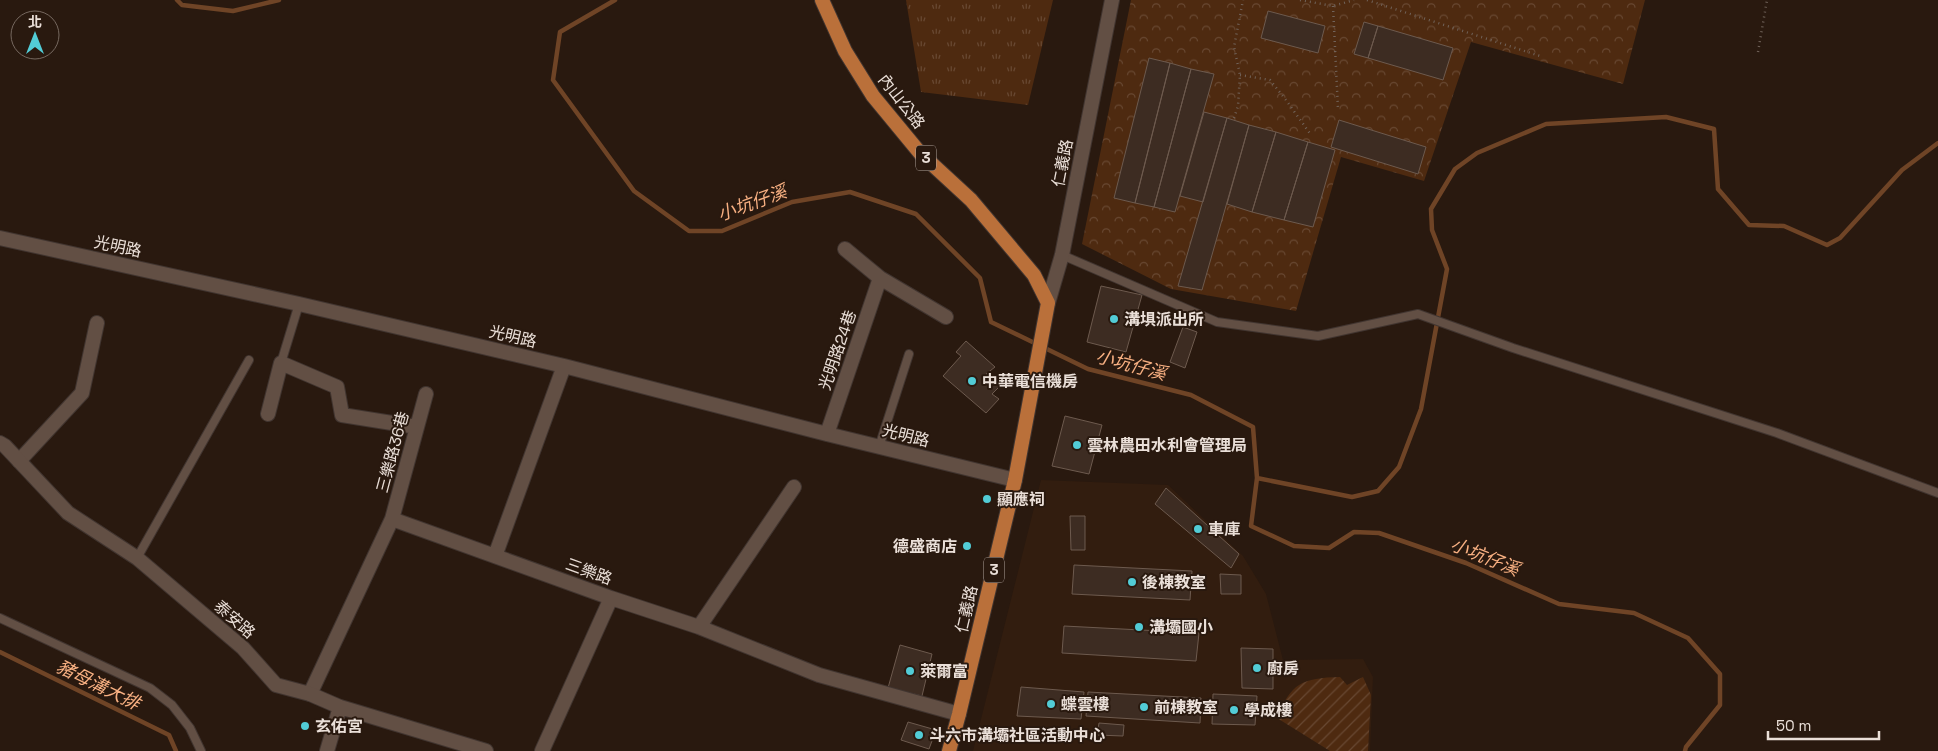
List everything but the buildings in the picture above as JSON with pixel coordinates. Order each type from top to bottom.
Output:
[{"type":"main road","name":"內山公路","points":[[822,0],[845,51],[873,96],[920,153],[971,200],[1034,275],[1048,303]]},
{"type":"main road","name":"仁義路","points":[[949,751],[960,714],[1015,480],[1048,303]]},
{"type":"street","name":"仁義路","points":[[1048,303],[1062,255],[1112,0]]},
{"type":"street","name":"光明路","points":[[0,238],[299,304],[564,366],[1015,480]]},
{"type":"street","points":[[845,249],[880,278],[946,317]]},
{"type":"street","name":"光明路24巷","points":[[827,434],[880,278]]},
{"type":"street","points":[[19,461],[82,394],[97,323]]},
{"type":"street","points":[[268,414],[281,363],[337,386],[342,415],[417,427]]},
{"type":"street","points":[[495,556],[564,366]]},
{"type":"street","name":"三樂路36巷","points":[[392,519],[426,394]]},
{"type":"street","name":"泰安路","points":[[0,443],[5,446],[68,514],[137,558],[243,648],[276,685],[310,694],[340,707],[486,751]]},
{"type":"street","points":[[699,627],[794,486]]},
{"type":"street","points":[[310,694],[392,519]]},
{"type":"street","name":"三樂路","points":[[392,519],[611,598],[699,627],[819,674],[960,714]]},
{"type":"street","points":[[542,751],[611,598]]},
{"type":"street","points":[[327,751],[340,707]]},
{"type":"lane","points":[[1062,255],[1217,322],[1318,336],[1418,314],[1513,348],[1778,433],[1938,493]]},
{"type":"lane","points":[[281,363],[299,304]]},
{"type":"lane","points":[[878,446],[908,354]]},
{"type":"lane","points":[[137,558],[249,360]]},
{"type":"lane","points":[[0,618],[150,688],[172,705],[190,728],[201,751]]},
{"type":"path","points":[[1234,118],[1238,106],[1240,75],[1234,47],[1243,0]]},
{"type":"path","points":[[1300,0],[1333,6],[1354,0]]},
{"type":"path","points":[[1367,0],[1540,56]]},
{"type":"path","points":[[1758,52],[1767,0]]},
{"type":"path","points":[[1333,6],[1338,109]]},
{"type":"path","points":[[1240,75],[1270,80],[1311,135]]},
{"type":"shaded area","name":"溝壩國小","points":[[1041,480],[1168,485],[1243,556],[1266,594],[1283,660],[1363,659],[1373,677],[1370,751],[973,751]]},
{"type":"green space","points":[[906,0],[1053,0],[1028,105],[921,92]]},
{"type":"green space","points":[[1131,0],[1645,0],[1623,84],[1471,42],[1424,181],[1341,157],[1296,311],[1171,289],[1082,244]]},
{"type":"green space","points":[[1340,677],[1347,685],[1363,677],[1371,695],[1368,751],[1330,751],[1277,718],[1287,697],[1300,685],[1316,679]]},
{"type":"waterway","name":"小坑仔溪","points":[[177,0],[182,5],[233,11],[279,0]]},
{"type":"waterway","name":"小坑仔溪","points":[[615,0],[560,32],[553,80],[634,191],[689,231],[722,231],[792,202],[850,192],[916,214],[980,278],[991,322],[1088,369],[1191,395],[1253,427],[1257,478],[1251,526],[1294,546],[1329,548],[1354,532],[1379,533],[1466,563],[1559,604],[1634,613],[1688,638],[1720,674],[1720,705],[1686,747],[1685,751]]},
{"type":"waterway","points":[[1257,478],[1352,497],[1378,491],[1399,467],[1421,409],[1447,269],[1432,230],[1431,209],[1455,169],[1477,153],[1546,124],[1666,117],[1714,129],[1718,189],[1749,225],[1784,226],[1827,245],[1840,238],[1902,170],[1938,143]]},
{"type":"waterway","name":"豬母溝大排","points":[[0,652],[169,735],[176,751]]},
{"type":"place","name":"溝埧派出所","points":[[1114,319]]},
{"type":"place","name":"中華電信機房","points":[[972,381]]},
{"type":"place","name":"雲林農田水利會管理局","points":[[1077,445]]},
{"type":"place","name":"顯應祠","points":[[987,499]]},
{"type":"place","name":"車庫","points":[[1198,529]]},
{"type":"place","name":"德盛商店","points":[[967,546]]},
{"type":"place","name":"後棟教室","points":[[1132,582]]},
{"type":"place","name":"溝壩國小","points":[[1139,627]]},
{"type":"place","name":"廚房","points":[[1257,668]]},
{"type":"place","name":"萊爾富","points":[[910,671]]},
{"type":"place","name":"蝶雲樓","points":[[1051,704]]},
{"type":"place","name":"前棟教室","points":[[1144,707]]},
{"type":"place","name":"學成樓","points":[[1234,710]]},
{"type":"place","name":"玄佑宮","points":[[305,726]]},
{"type":"place","name":"斗六市溝壩社區活動中心","points":[[919,735]]}]
